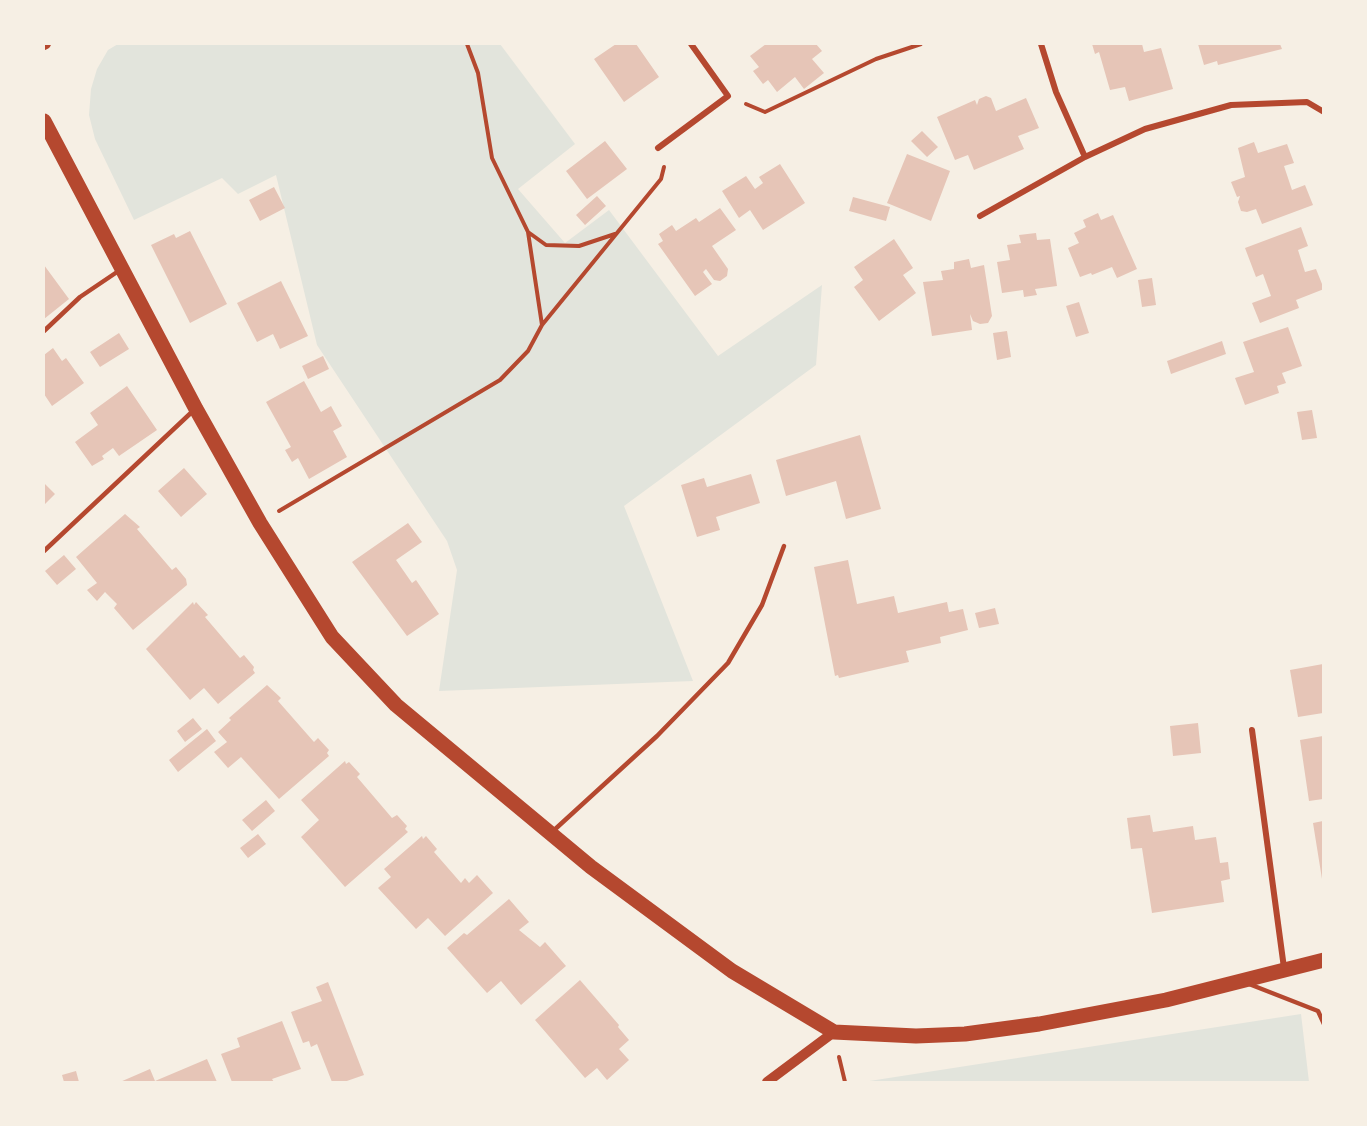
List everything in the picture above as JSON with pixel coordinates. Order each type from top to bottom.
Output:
[{"type":"main road","points":[[44,121],[196,409],[261,523],[332,637],[396,705],[591,867],[732,971],[834,1032],[916,1036],[965,1034],[1039,1024],[1166,1000],[1323,960]]},
{"type":"street","points":[[658,147],[728,96],[691,44]]},
{"type":"street","points":[[1041,44],[1056,92],[1085,157]]},
{"type":"street","points":[[980,216],[1085,157],[1145,129],[1231,105],[1307,102],[1323,112]]},
{"type":"street","points":[[1252,730],[1284,969]]},
{"type":"street","points":[[767,1083],[834,1032]]},
{"type":"lane","points":[[44,331],[80,297],[122,269]]},
{"type":"lane","points":[[44,552],[196,409]]},
{"type":"lane","points":[[550,833],[657,736],[728,663],[762,605],[784,546]]},
{"type":"lane","points":[[1241,980],[1321,1011],[1323,1024]]},
{"type":"path","points":[[467,44],[478,73],[492,158],[528,232],[542,325]]},
{"type":"path","points":[[728,96],[765,112],[876,59],[921,44]]},
{"type":"path","points":[[261,523],[500,380],[528,351],[542,325],[661,179],[669,139]]},
{"type":"path","points":[[528,232],[546,245],[579,246],[616,234]]},
{"type":"shaded area","points":[[118,44],[500,44],[575,144],[518,189],[565,243],[609,210],[718,356],[822,285],[816,365],[624,506],[693,681],[439,691],[457,570],[447,541],[317,345],[276,175],[238,194],[222,178],[134,220],[95,139],[89,115],[91,89],[97,69],[108,50]]},
{"type":"shaded area","points":[[1301,1014],[1309,1082],[863,1082]]},
{"type":"building","points":[[616,44],[636,44],[659,77],[624,102],[594,59]]},
{"type":"building","points":[[766,44],[816,44],[822,51],[812,59],[824,73],[804,89],[795,77],[777,92],[768,80],[763,84],[753,71],[759,67],[750,56]]},
{"type":"building","points":[[1092,44],[1142,44],[1144,52],[1161,48],[1173,89],[1129,101],[1125,87],[1110,90],[1099,52],[1095,54]]},
{"type":"building","points":[[1198,44],[1280,44],[1282,49],[1218,65],[1217,61],[1204,65]]},
{"type":"building","points":[[986,96],[991,98],[996,111],[1026,98],[1039,128],[1018,136],[1024,149],[974,170],[968,155],[955,160],[937,117],[975,100],[977,105],[979,99]]},
{"type":"building","points":[[922,131],[938,147],[927,157],[911,141]]},
{"type":"building","points":[[605,141],[627,169],[587,199],[566,171]]},
{"type":"building","points":[[1254,142],[1258,153],[1287,144],[1294,163],[1284,166],[1292,190],[1305,185],[1313,205],[1262,224],[1256,209],[1241,211],[1238,202],[1240,196],[1237,197],[1231,182],[1245,177],[1238,148]]},
{"type":"building","points":[[907,154],[950,171],[931,221],[887,203]]},
{"type":"building","points":[[780,164],[805,203],[763,230],[750,210],[739,218],[722,191],[746,176],[755,189],[763,183],[759,177]]},
{"type":"building","points":[[274,187],[285,208],[260,221],[249,200]]},
{"type":"building","points":[[597,196],[606,206],[585,225],[576,215]]},
{"type":"building","points":[[853,197],[890,207],[886,221],[849,211]]},
{"type":"building","points":[[720,208],[736,230],[712,246],[728,269],[727,276],[720,281],[714,280],[706,269],[703,272],[712,284],[695,296],[658,244],[663,241],[659,234],[672,225],[676,231],[696,218],[699,222]]},
{"type":"building","points":[[1098,213],[1101,220],[1113,215],[1137,269],[1117,278],[1112,267],[1080,277],[1068,248],[1079,243],[1074,233],[1086,227],[1083,220]]},
{"type":"building","points":[[1301,227],[1308,246],[1298,250],[1305,272],[1316,269],[1324,289],[1296,300],[1299,308],[1260,323],[1252,303],[1271,296],[1263,274],[1256,277],[1245,248]]},
{"type":"building","points":[[190,231],[227,304],[190,323],[151,245],[174,234],[176,238]]},
{"type":"building","points":[[1036,233],[1037,240],[1050,239],[1057,286],[1035,289],[1037,295],[1024,297],[1023,290],[1002,293],[997,262],[1010,260],[1007,245],[1021,243],[1019,235]]},
{"type":"building","points":[[894,239],[913,268],[903,275],[916,293],[879,321],[854,287],[863,280],[854,267]]},
{"type":"building","points":[[969,259],[971,268],[984,265],[992,316],[988,323],[980,324],[973,321],[970,314],[972,330],[932,336],[923,282],[943,280],[941,271],[954,269],[954,262]]},
{"type":"building","points":[[44,265],[69,299],[44,319]]},
{"type":"building","points":[[1152,278],[1156,305],[1142,307],[1138,280]]},
{"type":"building","points":[[281,281],[308,336],[280,349],[273,334],[257,342],[237,303]]},
{"type":"building","points":[[1079,302],[1089,333],[1076,337],[1066,306]]},
{"type":"building","points":[[1288,327],[1302,366],[1282,373],[1286,383],[1277,386],[1279,393],[1245,405],[1235,378],[1254,372],[1243,342]]},
{"type":"building","points":[[1007,331],[1011,357],[997,360],[993,333]]},
{"type":"building","points":[[119,333],[129,349],[100,367],[90,352]]},
{"type":"building","points":[[1222,341],[1226,354],[1171,374],[1167,361]]},
{"type":"building","points":[[53,348],[62,361],[66,358],[84,383],[52,406],[44,394],[44,355]]},
{"type":"building","points":[[323,356],[329,369],[308,379],[302,366]]},
{"type":"building","points":[[304,381],[321,412],[331,406],[342,426],[333,431],[347,457],[309,479],[298,458],[292,462],[285,450],[291,447],[266,402]]},
{"type":"building","points":[[127,386],[157,430],[119,456],[113,448],[102,456],[104,459],[92,466],[75,442],[98,425],[90,413]]},
{"type":"building","points":[[1312,410],[1317,438],[1302,440],[1297,412]]},
{"type":"building","points":[[860,435],[881,509],[846,519],[836,481],[786,496],[776,460]]},
{"type":"building","points":[[184,468],[207,494],[181,517],[158,491]]},
{"type":"building","points":[[751,474],[760,503],[716,517],[720,530],[697,537],[681,485],[704,478],[707,487]]},
{"type":"building","points":[[44,483],[55,494],[44,505]]},
{"type":"building","points":[[125,514],[140,527],[137,529],[172,570],[176,567],[186,579],[187,585],[133,630],[114,608],[117,604],[105,592],[97,601],[87,590],[97,583],[76,557]]},
{"type":"building","points":[[408,523],[422,542],[396,560],[412,583],[416,580],[439,614],[407,636],[352,562]]},
{"type":"building","points":[[64,555],[76,569],[57,585],[45,571]]},
{"type":"building","points":[[848,560],[857,604],[894,596],[898,613],[947,602],[949,612],[963,609],[968,630],[940,637],[941,643],[906,651],[909,662],[839,678],[838,675],[835,676],[814,567]]},
{"type":"building","points":[[193,602],[194,605],[196,602],[208,615],[205,617],[240,658],[244,655],[254,667],[255,673],[218,704],[204,688],[190,700],[146,649]]},
{"type":"building","points":[[995,608],[999,624],[979,628],[975,613]]},
{"type":"building","points":[[1323,664],[1323,713],[1298,717],[1290,670]]},
{"type":"building","points":[[267,685],[281,698],[278,701],[314,742],[318,738],[329,750],[327,753],[329,756],[279,799],[241,757],[228,768],[214,752],[227,742],[218,732],[231,720],[229,718]]},
{"type":"building","points":[[193,718],[202,729],[185,742],[177,731]]},
{"type":"building","points":[[1198,723],[1201,753],[1173,756],[1170,726]]},
{"type":"building","points":[[207,729],[216,741],[178,772],[169,760]]},
{"type":"building","points":[[1323,736],[1323,799],[1309,801],[1300,740]]},
{"type":"building","points":[[345,761],[346,764],[349,762],[360,774],[357,777],[392,818],[397,815],[407,826],[405,829],[408,832],[345,887],[301,837],[319,820],[301,800]]},
{"type":"building","points":[[266,800],[275,811],[252,831],[242,820]]},
{"type":"building","points":[[1150,815],[1153,832],[1193,826],[1195,840],[1216,837],[1220,863],[1228,862],[1230,879],[1221,881],[1224,902],[1152,913],[1142,848],[1131,849],[1127,818]]},
{"type":"building","points":[[1323,821],[1323,879],[1322,879],[1313,823]]},
{"type":"building","points":[[258,834],[266,844],[248,858],[240,848]]},
{"type":"building","points":[[422,836],[423,839],[426,836],[437,849],[434,852],[461,883],[465,878],[469,883],[477,875],[493,893],[445,936],[428,918],[416,929],[378,888],[391,877],[384,869]]},
{"type":"building","points":[[509,899],[529,922],[519,930],[540,947],[545,942],[566,966],[521,1005],[501,981],[487,993],[447,948],[464,933],[467,935]]},
{"type":"building","points":[[580,980],[629,1040],[619,1049],[629,1060],[607,1080],[597,1068],[585,1078],[535,1020]]},
{"type":"building","points":[[328,982],[364,1075],[344,1082],[332,1082],[317,1044],[311,1047],[309,1041],[303,1043],[291,1012],[322,1001],[316,987]]},
{"type":"building","points":[[282,1021],[301,1069],[272,1079],[274,1082],[232,1082],[221,1054],[240,1047],[237,1038]]},
{"type":"building","points":[[207,1059],[217,1082],[120,1082],[150,1069],[155,1081]]},
{"type":"building","points":[[76,1071],[79,1082],[64,1082],[62,1075]]}]
